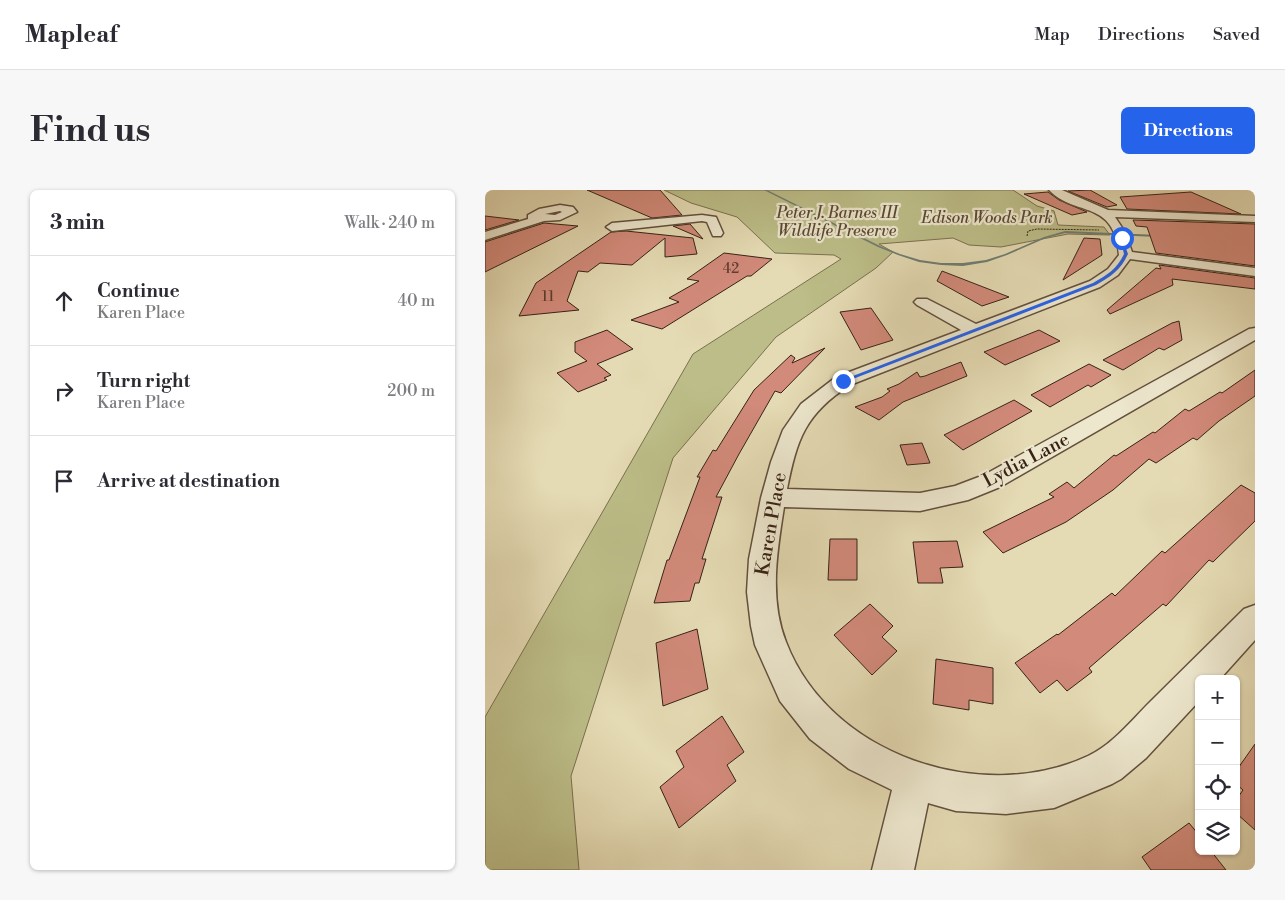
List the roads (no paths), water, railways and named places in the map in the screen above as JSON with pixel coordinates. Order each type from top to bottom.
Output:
[{"type":"street","points":[[1054,190],[1105,221],[1119,233],[1126,254],[1255,272]]},
{"type":"street","points":[[485,232],[537,218],[485,236]]},
{"type":"street","points":[[613,227],[703,218],[712,219],[717,233]]},
{"type":"street","points":[[1105,221],[1255,220]]},
{"type":"street","name":"Karen Place","points":[[1126,254],[1122,264],[1113,273],[1095,284],[843,381],[815,401],[800,419],[783,459],[773,498],[761,563],[761,590],[766,628],[771,647],[784,676],[806,708],[838,740],[863,758],[913,781],[958,792],[1003,795],[1068,786],[1101,770],[1129,749],[1255,619]]},
{"type":"street","points":[[922,302],[974,330]]},
{"type":"street","name":"Lydia Lane","points":[[773,498],[920,502],[959,494],[992,481],[1250,340]]},
{"type":"street","points":[[893,870],[913,781]]},
{"type":"waterway","points":[[765,190],[879,247],[920,261],[941,264],[963,265],[986,261],[1006,255],[1055,234],[1065,232],[1158,236]]},
{"type":"park label","name":"Edison Woods Park","points":[[987,218]]},
{"type":"park label","name":"Peter J. Barnes III Wildlife Preserve","points":[[837,222]]}]
